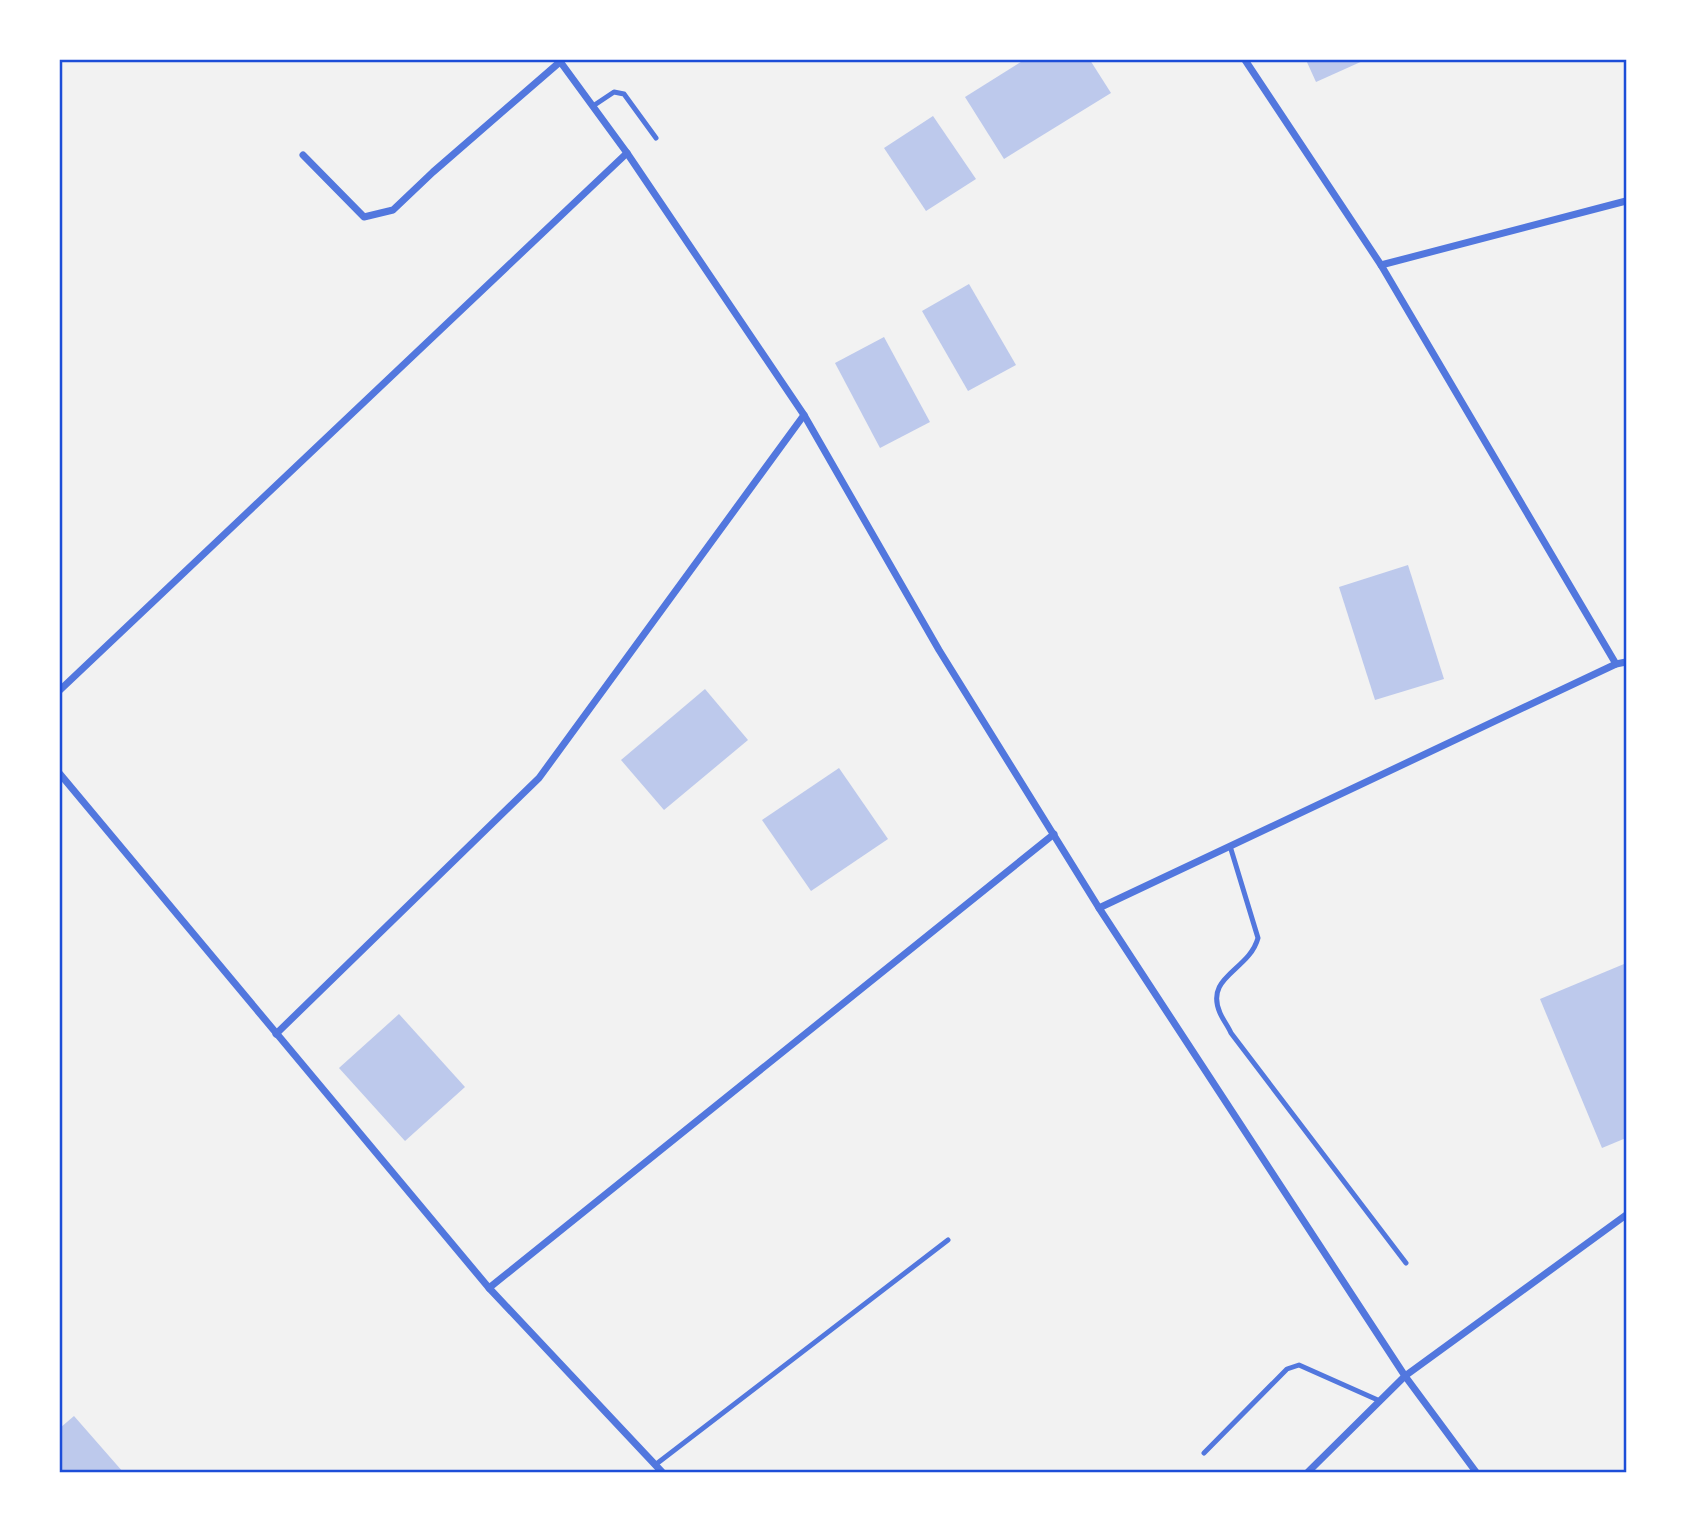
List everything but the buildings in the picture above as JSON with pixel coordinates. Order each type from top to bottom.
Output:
[{"type":"street","points":[[303,155],[364,217],[393,210],[560,60],[627,153],[804,415],[939,650],[1099,908],[1405,1376],[1476,1472]]},
{"type":"street","points":[[1245,60],[1381,265],[1616,664]]},
{"type":"street","points":[[60,690],[627,153]]},
{"type":"street","points":[[1381,265],[1626,201]]},
{"type":"street","points":[[276,1034],[539,778],[804,415]]},
{"type":"street","points":[[1099,908],[1616,664],[1626,662]]},
{"type":"street","points":[[60,774],[489,1288],[662,1472]]},
{"type":"street","points":[[489,1288],[1054,834]]},
{"type":"street","points":[[1308,1472],[1405,1376],[1626,1215]]},
{"type":"lane","points":[[593,106],[614,92],[624,94],[656,138]]},
{"type":"lane","points":[[1230,846],[1258,938],[1255,948],[1242,965],[1220,984],[1216,997],[1219,1011],[1231,1033],[1406,1263]]},
{"type":"lane","points":[[655,1465],[948,1240]]},
{"type":"lane","points":[[1204,1453],[1287,1369],[1298,1364],[1380,1401]]}]
